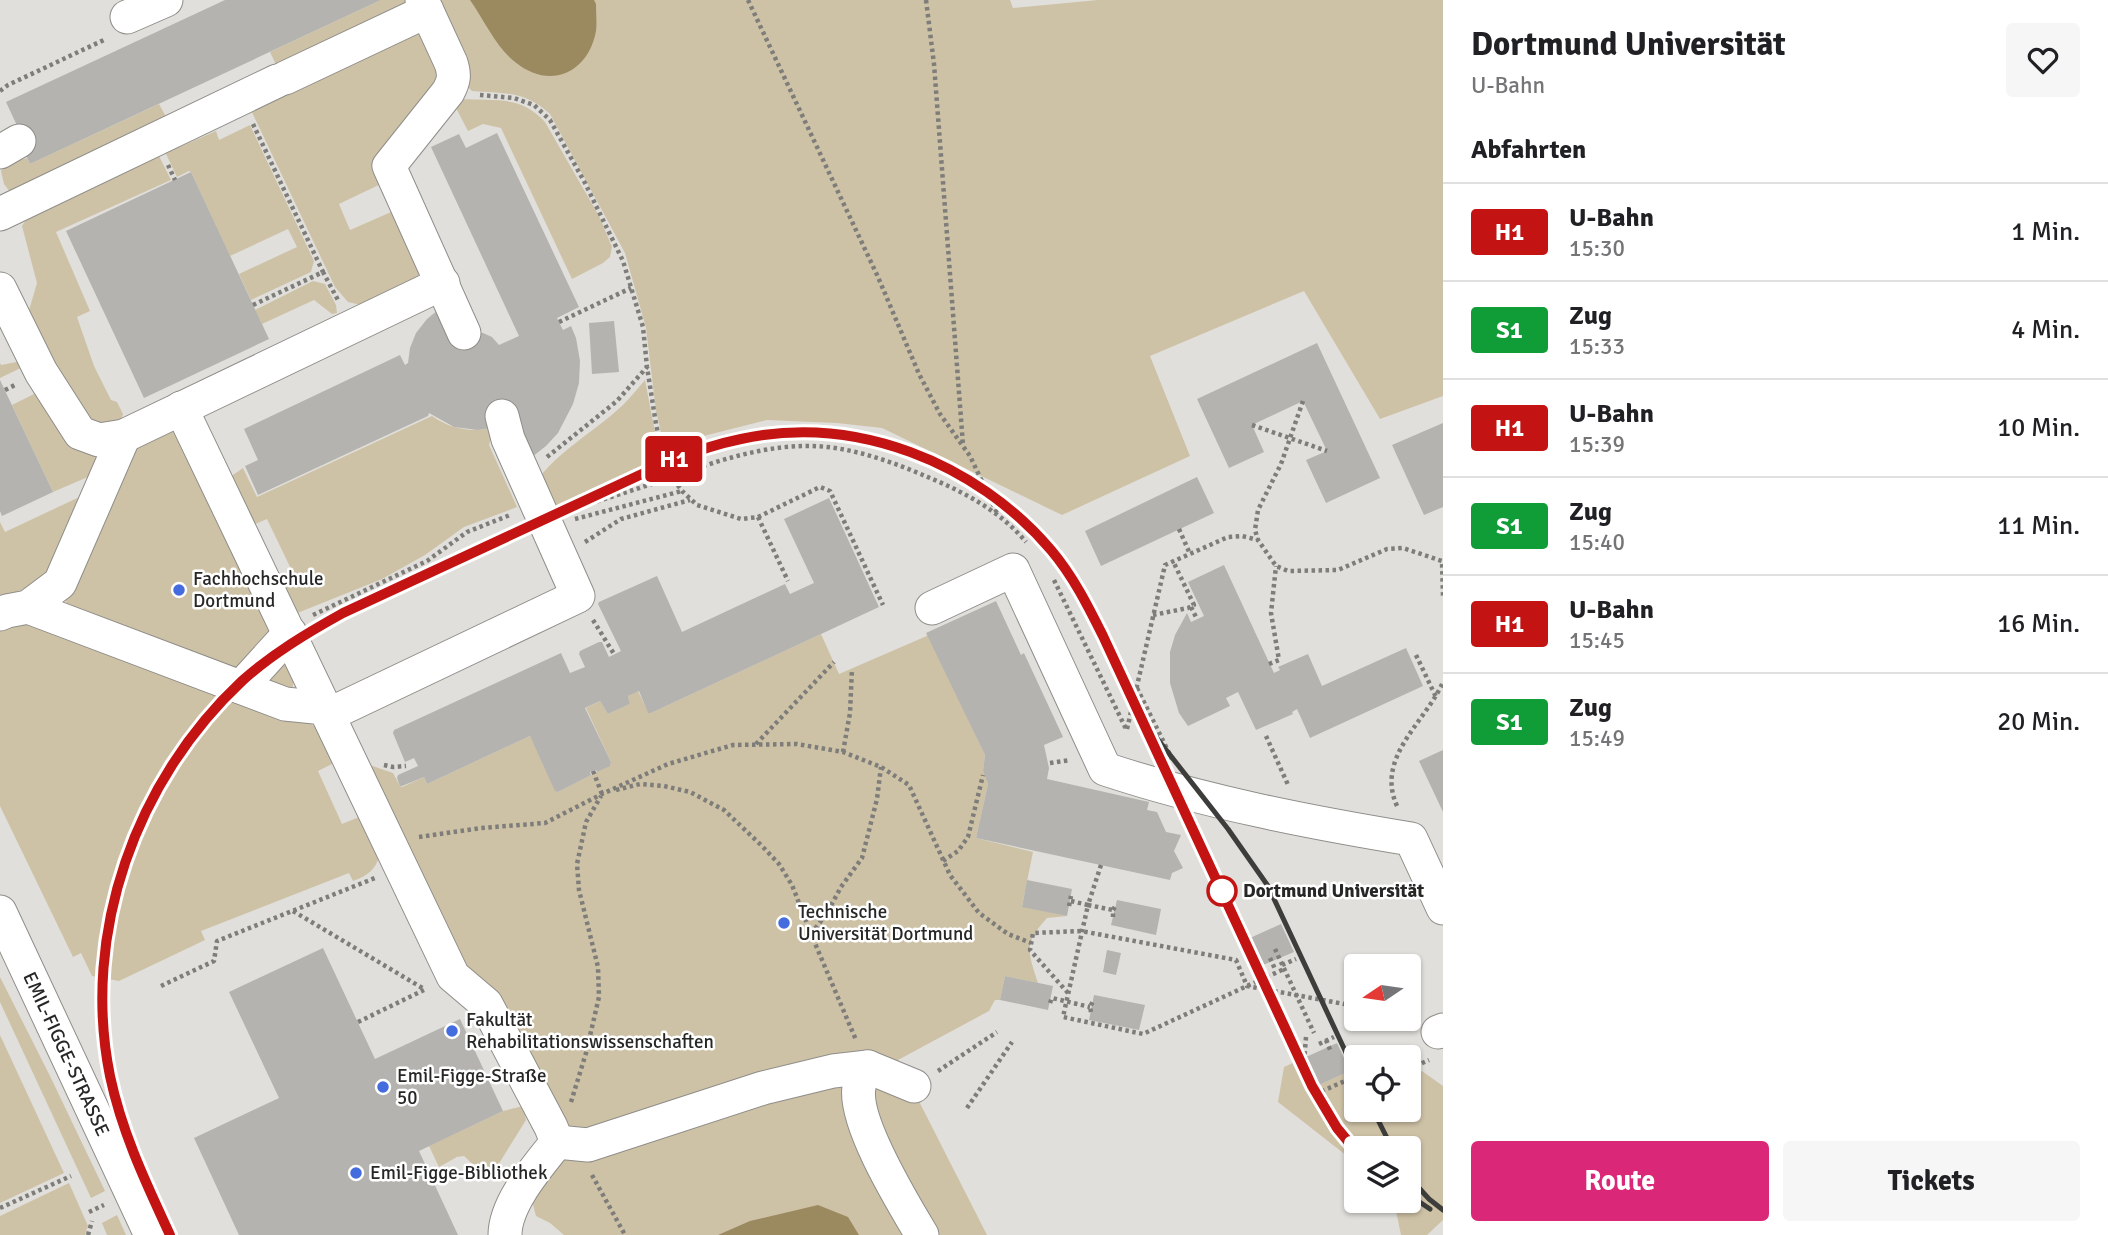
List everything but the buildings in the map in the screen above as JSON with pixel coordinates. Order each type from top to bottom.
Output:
[{"type":"street","points":[[120,26],[166,0]]},
{"type":"street","points":[[0,213],[281,79],[425,6],[454,73],[454,81],[389,166],[464,333]]},
{"type":"street","points":[[0,289],[41,372],[80,433],[99,440],[124,436],[443,283]]},
{"type":"street","points":[[181,408],[397,857],[439,983],[486,1004],[554,1135],[588,1145],[764,1088],[834,1071],[868,1067],[925,1079]]},
{"type":"street","points":[[14,611],[285,704],[327,712],[578,596],[561,557],[535,519],[524,475],[508,439],[502,416]]},
{"type":"street","points":[[14,611],[60,583],[124,436]]},
{"type":"street","points":[[932,608],[1013,570],[1105,769],[1189,793],[1304,820],[1411,839],[1443,908]]},
{"type":"street","points":[[241,687],[288,630]]},
{"type":"street","name":"EMIL-FIGGE-STRASSE","points":[[0,912],[150,1235]]},
{"type":"street","points":[[868,1067],[859,1087],[860,1108],[872,1141],[922,1235]]},
{"type":"street","points":[[505,1235],[505,1225],[517,1197],[554,1135]]},
{"type":"path","points":[[748,0],[878,277],[919,374],[940,414],[963,446],[998,515]]},
{"type":"path","points":[[926,0],[934,64],[963,446]]},
{"type":"path","points":[[0,91],[120,26]]},
{"type":"path","points":[[448,92],[514,98],[534,105],[550,120],[586,183],[623,261],[643,327],[663,458],[666,469],[682,491],[697,505],[741,519],[758,517],[820,487],[830,491],[883,605]]},
{"type":"path","points":[[241,97],[351,327]]},
{"type":"path","points":[[171,171],[175,180]]},
{"type":"path","points":[[253,305],[323,272]]},
{"type":"path","points":[[559,322],[631,288]]},
{"type":"path","points":[[524,475],[617,401],[647,367]]},
{"type":"path","points":[[1303,401],[1281,464],[1258,510],[1255,530],[1263,549],[1276,566],[1288,572],[1338,570],[1387,549],[1403,548],[1442,561],[1443,597]]},
{"type":"path","points":[[1252,425],[1326,451]]},
{"type":"path","points":[[535,519],[716,461],[775,447],[813,446],[854,452],[896,463],[974,499],[1017,531],[1031,548]]},
{"type":"path","points":[[288,630],[427,561],[467,532],[682,491]]},
{"type":"path","points":[[561,557],[621,519],[690,499]]},
{"type":"path","points":[[758,517],[788,581]]},
{"type":"path","points":[[1179,529],[1190,554]]},
{"type":"path","points":[[1119,774],[1165,565],[1228,537],[1242,536],[1258,540]]},
{"type":"path","points":[[1173,561],[1194,605],[1191,607]]},
{"type":"path","points":[[1269,664],[1280,662],[1271,613],[1276,566]]},
{"type":"path","points":[[1050,575],[1057,584],[1127,731]]},
{"type":"path","points":[[578,596],[614,654]]},
{"type":"path","points":[[1153,615],[1191,607]]},
{"type":"path","points":[[1191,607],[1197,620]]},
{"type":"path","points":[[1416,654],[1436,697]]},
{"type":"path","points":[[756,744],[834,662]]},
{"type":"path","points":[[843,752],[850,713],[852,669]]},
{"type":"path","points":[[1411,839],[1392,795],[1392,767],[1396,754],[1436,697],[1443,682]]},
{"type":"path","points":[[1137,687],[1189,793]]},
{"type":"path","points":[[1266,736],[1304,820]]},
{"type":"path","points":[[161,986],[214,961],[217,942],[292,911],[397,857],[427,835],[545,823],[668,764],[733,745],[797,744],[843,752],[881,767],[909,785],[950,875],[979,913],[1008,934],[1031,943]]},
{"type":"path","points":[[393,767],[406,766]]},
{"type":"path","points":[[811,934],[827,914],[841,887],[862,858],[877,799],[881,767]]},
{"type":"path","points":[[593,771],[602,794]]},
{"type":"path","points":[[943,860],[958,851],[968,837],[984,775]]},
{"type":"path","points":[[625,1235],[586,1165],[554,1135],[570,1106],[599,997],[598,967],[577,877],[577,864],[586,822],[602,794],[640,784],[690,792],[723,810],[779,863],[792,884],[868,1067]]},
{"type":"path","points":[[1101,865],[1081,931],[1063,1017],[1143,1034],[1247,986],[1296,959]]},
{"type":"path","points":[[1070,901],[1114,908],[1113,917]]},
{"type":"path","points":[[292,911],[439,983]]},
{"type":"path","points":[[1068,993],[1030,950],[1033,933],[1081,931],[1236,960],[1247,986]]},
{"type":"path","points":[[1275,949],[1314,1033]]},
{"type":"path","points":[[1270,958],[1275,969]]},
{"type":"path","points":[[358,1022],[439,983]]},
{"type":"path","points":[[1247,986],[1344,1004]]},
{"type":"path","points":[[1051,998],[1091,1007]]},
{"type":"path","points":[[925,1079],[997,1032]]},
{"type":"path","points":[[1306,1037],[1304,1063],[1318,1093],[1344,1081]]},
{"type":"path","points":[[1319,1044],[1334,1037]]},
{"type":"path","points":[[1326,1041],[1331,1052]]},
{"type":"path","points":[[967,1108],[1012,1042]]},
{"type":"path","points":[[0,1208],[71,1176]]},
{"type":"path","points":[[89,1212],[111,1202]]},
{"type":"path","points":[[88,1235],[92,1221]]},
{"type":"shaded area","points":[[381,0],[409,0],[404,10],[280,73],[270,52]]},
{"type":"shaded area","points":[[436,0],[1010,0],[1013,8],[1098,0],[1443,0],[1443,396],[1380,419],[1304,291],[1150,356],[1190,456],[1062,515],[882,428],[767,420],[664,446],[656,411],[646,328],[625,253],[550,114],[523,97],[472,91],[466,85]]},
{"type":"shaded area","points":[[470,0],[594,0],[596,28],[592,46],[576,67],[553,76],[541,75],[515,62],[502,49]]},
{"type":"shaded area","points":[[415,32],[428,35],[446,69],[385,182],[339,204],[350,230],[398,209],[422,260],[418,279],[366,306],[348,302],[335,287],[248,104]]},
{"type":"shaded area","points":[[461,99],[517,103],[536,113],[545,122],[599,216],[612,247],[610,257],[572,279],[501,128],[483,124],[468,131],[456,108]]},
{"type":"shaded area","points":[[159,104],[170,124],[10,192],[4,184],[1,171],[7,164],[27,158],[30,164]]},
{"type":"shaded area","points":[[250,125],[314,261],[311,272],[251,300],[239,274],[297,247],[288,229],[230,256],[191,172],[177,177],[166,154],[169,144],[176,138],[180,147],[216,131],[219,140]]},
{"type":"shaded area","points":[[159,156],[171,180],[56,232],[90,311],[77,317],[94,366],[111,400],[117,402],[123,414],[120,423],[87,423],[25,324],[37,283],[22,226],[28,216]]},
{"type":"shaded area","points":[[313,281],[325,284],[336,305],[337,313],[332,314],[314,300],[262,324],[255,310]]},
{"type":"shaded area","points":[[27,360],[29,364],[0,378],[0,363]]},
{"type":"shaded area","points":[[645,380],[663,474],[572,504],[551,506],[534,484],[566,451],[623,405]]},
{"type":"shaded area","points":[[36,393],[95,457],[97,473],[53,492],[12,405]]},
{"type":"shaded area","points":[[432,416],[462,429],[494,428],[489,445],[517,507],[464,527],[425,555],[382,579],[290,616],[275,582],[293,573],[267,519],[248,527],[230,477],[243,468],[257,497]]},
{"type":"shaded area","points":[[172,431],[183,440],[273,636],[232,676],[66,607],[66,597],[141,440]]},
{"type":"shaded area","points":[[90,492],[46,578],[0,600],[0,522],[5,532]]},
{"type":"shaded area","points":[[30,620],[311,724],[326,735],[334,763],[318,771],[342,824],[359,817],[381,850],[375,866],[353,881],[349,873],[201,931],[205,940],[119,981],[92,976],[81,953],[73,957],[0,806],[0,631]]},
{"type":"shaded area","points":[[821,634],[839,674],[929,635],[985,755],[983,771],[988,784],[976,838],[1033,852],[1022,906],[1067,916],[1047,918],[1034,935],[1030,956],[1038,983],[1005,976],[1000,1000],[995,1000],[989,1011],[898,1060],[987,1235],[564,1235],[536,1216],[532,1201],[544,1177],[570,1154],[460,971],[364,763],[393,773],[402,787],[424,777],[427,784],[530,736],[558,792],[610,765],[611,762],[586,708],[600,701],[608,714],[630,704],[628,696],[638,691],[651,713]]},
{"type":"shaded area","points":[[283,657],[293,678],[293,686],[289,691],[259,685]]},
{"type":"shaded area","points":[[0,977],[105,1191],[91,1198],[0,1002]]},
{"type":"shaded area","points":[[0,1035],[64,1173],[0,1203]]},
{"type":"shaded area","points":[[1306,1057],[1319,1085],[1344,1074],[1344,1122],[1421,1122],[1421,1071],[1443,1086],[1443,1220],[1427,1235],[1401,1235],[1396,1213],[1421,1213],[1421,1136],[1344,1136],[1344,1154],[1278,1102],[1284,1067]]},
{"type":"shaded area","points":[[523,1106],[526,1120],[495,1170],[482,1170],[464,1156],[439,1167],[429,1146],[503,1111]]},
{"type":"shaded area","points":[[69,1183],[88,1226],[85,1235],[0,1235],[0,1216]]},
{"type":"shaded area","points":[[818,1205],[848,1217],[859,1235],[718,1235],[750,1221]]},
{"type":"shaded area","points":[[117,1215],[126,1235],[107,1235],[102,1223]]},
{"type":"railway","points":[[170,1235],[136,1157],[115,1097],[103,1022],[103,968],[111,914],[125,862],[146,811],[173,764],[205,720],[242,681],[265,662],[343,613],[670,461],[733,441],[772,434],[812,433],[852,437],[891,446],[928,459],[964,476],[997,498],[1028,524],[1054,554],[1081,594],[1103,636],[1312,1086],[1344,1136]]},
{"type":"railway","points":[[1156,737],[1228,829],[1268,886],[1344,1048]]},
{"type":"railway","points":[[1379,1122],[1386,1136]]},
{"type":"railway","points":[[1421,1190],[1443,1210]]},
{"type":"railway","points":[[1421,1203],[1430,1209]]},
{"type":"metro line","name":"H1","points":[[170,1235],[134,1158],[124,1129],[110,1074],[103,992],[105,947],[113,902],[124,865],[155,792],[175,759],[216,707],[242,681],[288,645],[343,613],[670,461],[706,447],[772,434],[821,433],[850,436],[907,450],[977,484],[1004,504],[1053,552],[1070,576],[1103,636],[1312,1086],[1344,1136]]},
{"type":"place","name":"Fachhochschule Dortmund","points":[[179,590]]},
{"type":"place","name":"Dortmund Universität","points":[[1222,891]]},
{"type":"place","name":"Technische Universität Dortmund","points":[[784,923]]},
{"type":"place","name":"Fakultät Rehabilitationswissenschaften","points":[[452,1031]]},
{"type":"place","name":"Emil-Figge-Straße 50","points":[[383,1087]]},
{"type":"place","name":"Emil-Figge-Bibliothek","points":[[356,1173]]}]
